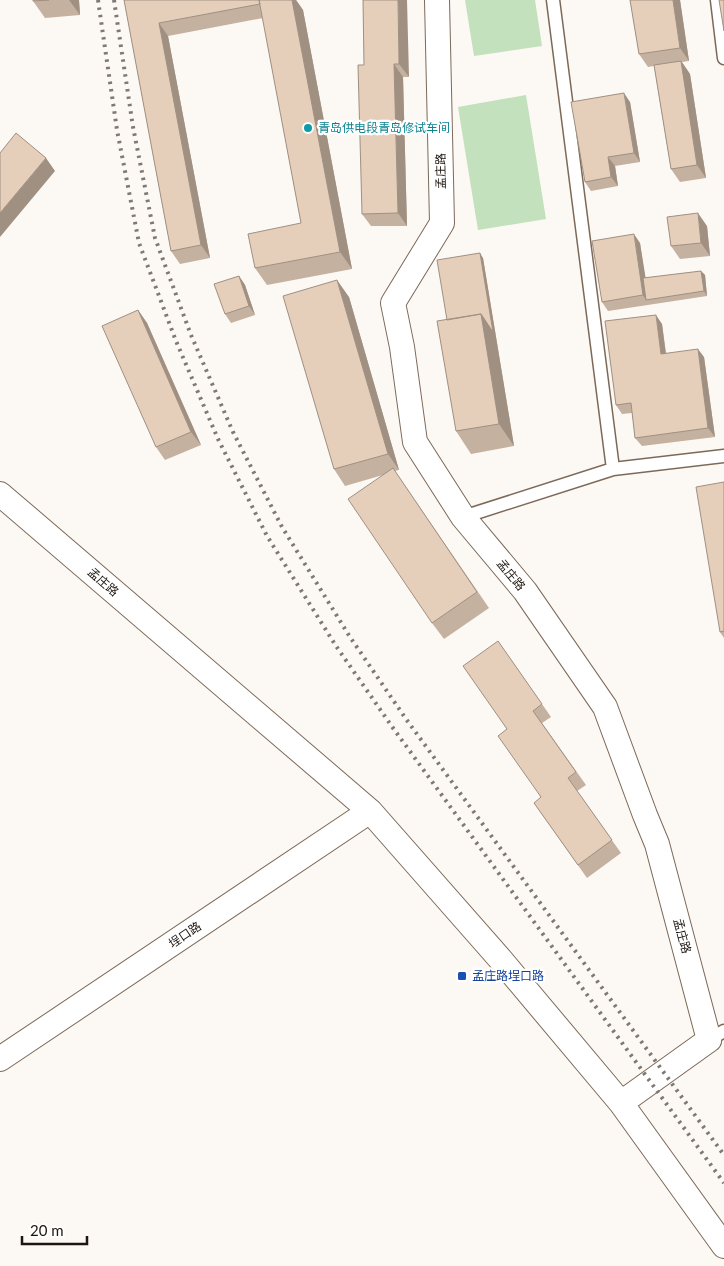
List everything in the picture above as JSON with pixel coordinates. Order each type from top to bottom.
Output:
[{"type":"street","name":"孟庄路","points":[[437,0],[442,223],[394,303],[415,442],[463,517],[525,591],[605,707],[657,844],[717,1036],[621,1103]]},
{"type":"street","name":"孟庄路","points":[[0,494],[370,811],[501,960],[621,1103],[724,1246]]},
{"type":"street","name":"埕口路","points":[[0,1058],[370,811]]},
{"type":"lane","points":[[552,0],[613,469]]},
{"type":"lane","points":[[717,0],[724,58]]},
{"type":"lane","points":[[463,517],[613,469],[724,456]]},
{"type":"green space","points":[[465,0],[535,0],[542,46],[474,56]]},
{"type":"green space","points":[[526,95],[546,219],[478,230],[458,107]]},
{"type":"building","points":[[124,0],[259,0],[260,4],[159,23],[201,245],[171,251]]},
{"type":"building","name":"青岛供电段青岛修试车间","points":[[259,0],[292,0],[340,252],[255,268],[248,234],[301,223]]},
{"type":"building","points":[[363,0],[398,0],[399,64],[394,64],[398,213],[362,214],[358,65],[364,65]]},
{"type":"building","points":[[630,0],[673,0],[680,48],[639,54]]},
{"type":"building","points":[[719,0],[724,0],[724,31]]},
{"type":"building","points":[[681,61],[697,165],[671,169],[654,65]]},
{"type":"building","points":[[624,93],[634,153],[608,157],[611,177],[585,182],[571,102]]},
{"type":"building","points":[[16,133],[46,158],[0,213],[0,153]]},
{"type":"building","points":[[698,213],[701,243],[671,246],[667,217]]},
{"type":"building","points":[[634,234],[643,295],[602,302],[592,241]]},
{"type":"building","points":[[480,253],[493,332],[481,314],[447,320],[437,260]]},
{"type":"building","points":[[701,271],[704,291],[646,300],[643,278]]},
{"type":"building","points":[[239,276],[249,306],[225,314],[214,284]]},
{"type":"building","points":[[337,280],[388,454],[334,469],[283,296]]},
{"type":"building","points":[[138,310],[191,432],[156,447],[102,326]]},
{"type":"building","points":[[481,314],[499,424],[456,431],[437,321]]},
{"type":"building","points":[[656,315],[661,354],[698,349],[708,428],[635,438],[631,403],[616,405],[605,321]]},
{"type":"building","points":[[393,468],[477,592],[432,623],[348,499]]},
{"type":"building","points":[[724,482],[724,631],[720,632],[696,487]]},
{"type":"building","points":[[498,641],[542,704],[533,711],[576,772],[568,778],[612,840],[578,865],[534,803],[541,797],[498,736],[507,729],[463,666]]},
{"type":"railway","points":[[98,0],[117,130],[139,243],[176,341],[218,439],[267,536],[336,646],[393,728],[724,1183]]},
{"type":"railway","points":[[114,0],[133,127],[155,238],[191,335],[233,432],[282,527],[350,637],[406,719],[724,1155]]},
{"type":"place","name":"青岛供电段青岛修试车间","points":[[308,128]]},
{"type":"place","name":"孟庄路埕口路","points":[[462,976]]}]
